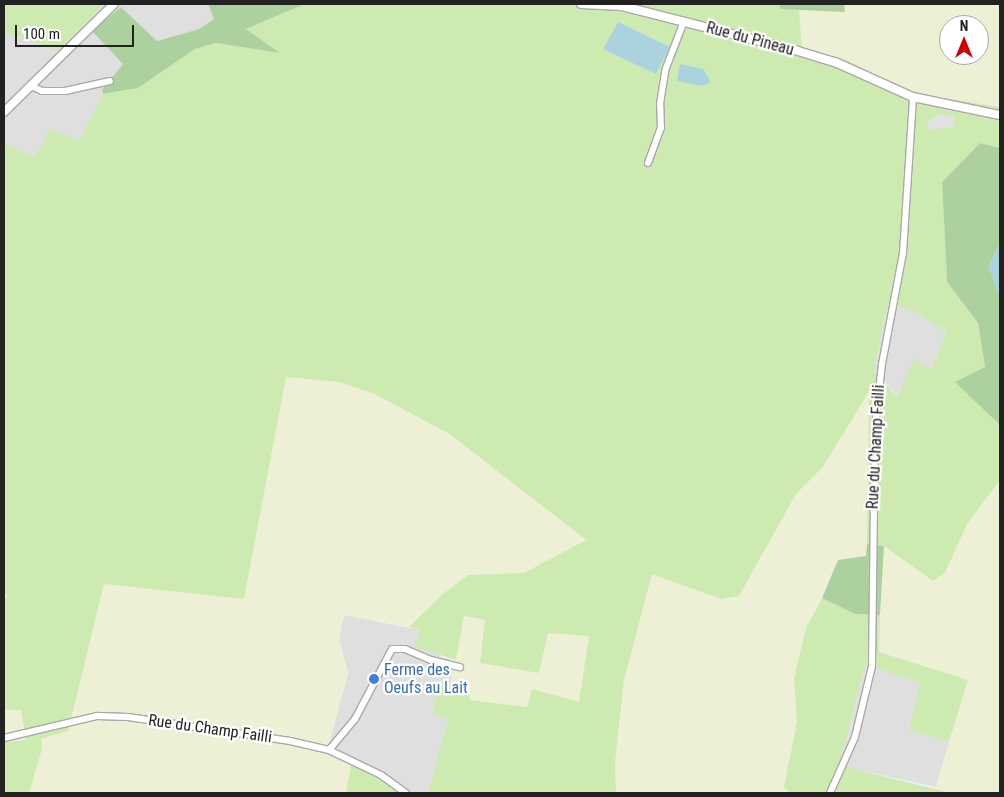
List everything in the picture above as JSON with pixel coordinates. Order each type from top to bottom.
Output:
[{"type":"street","points":[[4,112],[114,4]]},
{"type":"street","name":"Rue du Pineau","points":[[581,4],[622,6],[684,22],[835,62],[913,97],[1000,114]]},
{"type":"street","points":[[648,163],[661,128],[660,104],[666,68],[684,22]]},
{"type":"street","points":[[31,86],[42,91],[65,91],[110,80]]},
{"type":"street","name":"Rue du Champ Failli","points":[[830,793],[855,737],[872,666],[874,611],[872,496],[876,409],[903,253],[913,97]]},
{"type":"street","points":[[329,750],[355,720],[392,649],[405,649],[431,660],[460,666]]},
{"type":"street","name":"Rue du Champ Failli","points":[[4,738],[111,715],[290,740],[329,750],[381,775],[406,793]]},
{"type":"shaded area","points":[[105,4],[208,4],[215,19],[199,29],[157,41],[121,7],[123,64],[102,90],[103,94],[79,141],[35,157],[4,143],[4,33],[58,50]]},
{"type":"shaded area","points":[[941,114],[955,117],[953,128],[928,129],[928,121]]},
{"type":"shaded area","points":[[888,303],[919,314],[946,332],[932,370],[899,397],[874,371]]},
{"type":"shaded area","points":[[344,615],[420,630],[441,657],[452,660],[451,683],[438,683],[432,714],[448,718],[428,793],[398,793],[369,773],[326,755],[348,673],[339,638]]},
{"type":"shaded area","points":[[865,663],[920,683],[909,730],[949,742],[936,787],[854,769],[840,762]]},
{"type":"green space","points":[[4,4],[105,4],[58,50],[4,33]]},
{"type":"green space","points":[[208,4],[305,4],[246,29],[280,53],[216,43],[195,49],[138,88],[103,94],[102,90],[123,64],[92,31],[121,7],[157,41],[199,29],[214,19]]},
{"type":"green space","points":[[305,4],[779,4],[782,9],[799,9],[802,49],[846,60],[914,93],[1000,107],[1000,148],[980,143],[942,182],[947,282],[978,323],[985,367],[956,382],[1000,425],[1000,480],[967,524],[945,573],[933,581],[884,546],[867,544],[869,392],[822,468],[796,494],[739,596],[721,599],[652,574],[624,680],[615,762],[616,793],[428,793],[448,718],[432,715],[438,683],[468,685],[470,700],[527,707],[532,689],[579,702],[589,636],[548,633],[539,673],[480,663],[485,620],[464,616],[456,660],[415,647],[420,630],[409,627],[443,594],[468,575],[524,573],[586,540],[451,435],[375,394],[340,382],[286,377],[244,599],[104,584],[68,731],[41,739],[42,749],[29,793],[4,793],[4,742],[26,740],[21,710],[4,710],[4,601],[7,596],[4,593],[4,143],[35,157],[50,129],[79,141],[103,94],[138,88],[195,49],[216,43],[279,53],[246,29]],"holes":[[[888,303],[919,314],[946,332],[932,369],[913,359],[898,397],[874,371]]]},
{"type":"green space","points":[[779,4],[844,4],[845,12],[781,9]]},
{"type":"green space","points":[[844,4],[1000,4],[1000,107],[914,93],[846,60],[802,49],[799,9],[844,12]]},
{"type":"green space","points":[[980,143],[1000,148],[1000,243],[989,266],[1000,297],[1000,425],[955,382],[985,367],[978,323],[947,282],[942,182]]},
{"type":"green space","points":[[286,377],[340,382],[375,394],[451,435],[586,541],[524,573],[468,575],[443,594],[409,627],[344,615],[339,638],[348,673],[326,754],[351,765],[346,793],[29,793],[42,749],[41,739],[68,731],[104,584],[244,599]]},
{"type":"green space","points":[[870,391],[867,556],[838,560],[806,628],[794,679],[797,722],[784,787],[789,793],[616,793],[615,762],[624,680],[652,574],[721,599],[739,596],[796,494],[822,468]]},
{"type":"green space","points":[[1000,480],[1000,793],[951,793],[936,787],[968,680],[879,652],[884,546],[934,581],[945,573],[967,524]]},
{"type":"green space","points":[[867,544],[884,546],[880,615],[855,614],[822,598],[838,560],[866,556]]},
{"type":"green space","points":[[822,598],[855,614],[880,615],[879,652],[968,680],[949,742],[909,730],[920,683],[865,664],[840,762],[854,769],[951,793],[789,793],[784,787],[797,722],[794,679],[806,628]]},
{"type":"green space","points":[[464,616],[485,620],[480,659],[539,673],[548,633],[589,635],[580,703],[532,689],[527,707],[470,700],[468,685],[451,683],[452,660],[456,660]]},
{"type":"green space","points":[[4,710],[21,710],[26,740],[4,742]]},
{"type":"green space","points":[[351,765],[369,773],[398,793],[346,793]]},
{"type":"water","points":[[618,22],[670,47],[656,74],[603,49]]},
{"type":"water","points":[[680,64],[703,69],[711,82],[702,86],[677,81]]},
{"type":"water","points":[[1000,243],[1000,297],[989,266]]},
{"type":"place","name":"Ferme des Oeufs au Lait","points":[[374,679]]}]
